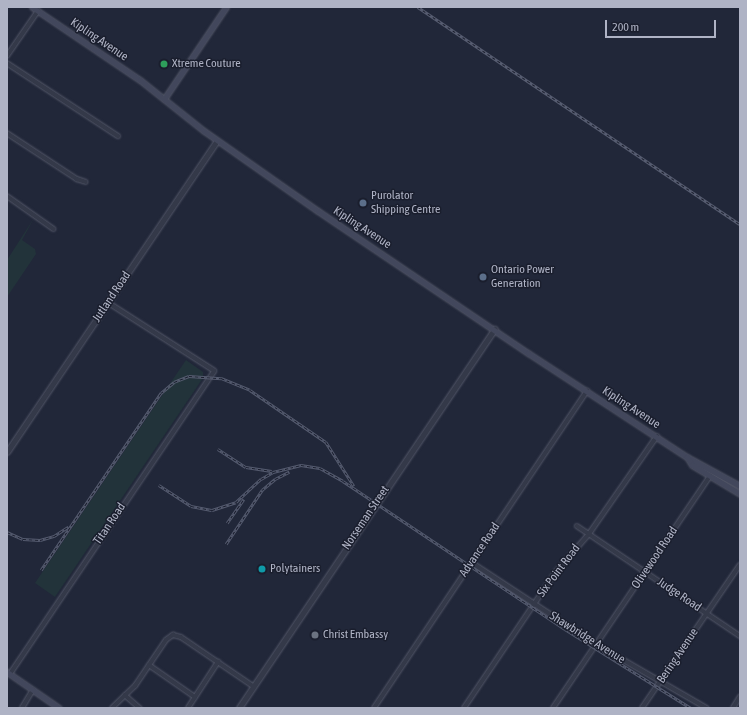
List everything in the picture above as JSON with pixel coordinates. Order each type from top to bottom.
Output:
[{"type":"main road","name":"Kipling Avenue","points":[[32,7],[164,99],[217,141],[587,391],[657,436],[740,494]]},
{"type":"main road","points":[[164,99],[226,7]]},
{"type":"main road","name":"Kipling Avenue","points":[[711,474],[740,486]]},
{"type":"main road","points":[[8,673],[59,708]]},
{"type":"street","points":[[7,56],[38,11]]},
{"type":"street","points":[[7,62],[118,136]]},
{"type":"street","points":[[7,133],[77,179],[86,182]]},
{"type":"street","name":"Jutland Road","points":[[7,452],[217,141]]},
{"type":"street","points":[[7,196],[54,229]]},
{"type":"street","name":"Titan Road","points":[[8,673],[214,371],[108,303]]},
{"type":"street","name":"Norseman Street","points":[[239,708],[495,329]]},
{"type":"street","name":"Advance Road","points":[[374,708],[587,391]]},
{"type":"street","name":"Six Point Road","points":[[464,708],[562,563],[589,534],[657,436]]},
{"type":"street","name":"Olivewood Road","points":[[553,708],[711,474]]},
{"type":"street","name":"Judge Road","points":[[577,526],[740,636]]},
{"type":"street","name":"Shawbridge Avenue","points":[[471,562],[534,605],[596,644],[650,677],[660,681],[707,708]]},
{"type":"street","name":"Bering Avenue","points":[[642,708],[740,565]]},
{"type":"street","points":[[112,708],[135,686],[166,640],[173,635],[218,662],[253,686]]},
{"type":"street","points":[[188,708],[218,662]]},
{"type":"street","points":[[149,665],[195,697]]},
{"type":"street","points":[[22,708],[33,690]]},
{"type":"street","points":[[125,695],[140,708]]},
{"type":"street","points":[[732,708],[740,697]]},
{"type":"shaded area","points":[[34,218],[22,240],[35,249],[36,254],[7,297],[7,260]]},
{"type":"shaded area","points":[[186,360],[203,372],[203,378],[55,597],[35,583]]},
{"type":"railway","points":[[418,7],[740,224]]},
{"type":"railway","points":[[41,570],[161,393],[174,382],[189,376],[221,378],[250,390],[326,442],[354,486]]},
{"type":"railway","points":[[218,449],[246,467],[272,471]]},
{"type":"railway","points":[[159,485],[191,506],[212,510],[236,502],[261,479],[273,472],[301,465],[320,468],[343,481],[565,629],[691,708]]},
{"type":"railway","points":[[226,544],[262,490],[275,479],[289,472]]},
{"type":"railway","points":[[227,523],[244,499]]},
{"type":"railway","points":[[7,532],[23,539],[40,540],[54,536],[68,527]]},
{"type":"place","name":"Xtreme Couture","points":[[164,64]]},
{"type":"place","name":"Purolator Shipping Centre","points":[[363,203]]},
{"type":"place","name":"Ontario Power Generation","points":[[483,277]]},
{"type":"place","name":"Polytainers","points":[[262,569]]},
{"type":"place","name":"Christ Embassy","points":[[315,635]]}]
